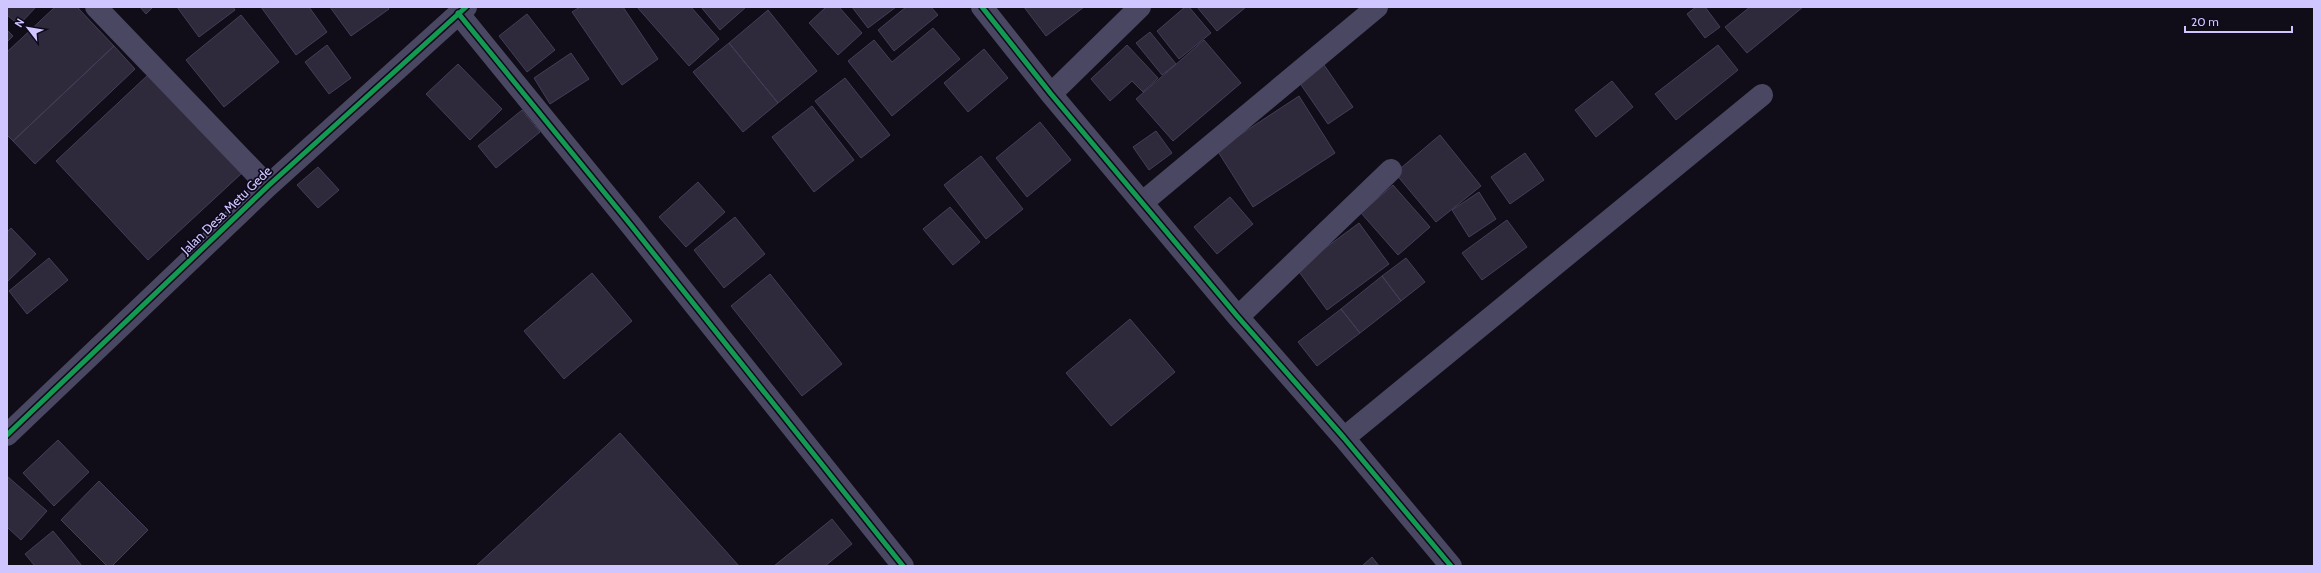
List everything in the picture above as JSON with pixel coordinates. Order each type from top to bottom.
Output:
[{"type":"street","points":[[96,7],[268,186]]},
{"type":"street","points":[[982,7],[1051,94],[1238,317],[1344,438],[1451,566]]},
{"type":"street","points":[[1051,94],[1140,7]]},
{"type":"street","points":[[1143,202],[1377,7]]},
{"type":"street","points":[[462,10],[630,224],[903,566]]},
{"type":"street","name":"Jalan Desa Metu Gede","points":[[7,435],[268,186],[462,10]]},
{"type":"street","points":[[1344,438],[1762,95]]},
{"type":"street","points":[[1238,317],[1391,170]]},
{"type":"building","points":[[7,7],[36,7],[19,25],[7,15]]},
{"type":"building","points":[[55,7],[77,7],[114,46],[13,141],[7,135],[7,52]]},
{"type":"building","points":[[140,7],[153,7],[146,14]]},
{"type":"building","points":[[177,7],[233,7],[235,10],[199,37]]},
{"type":"building","points":[[261,7],[309,7],[327,32],[296,55]]},
{"type":"building","points":[[330,7],[387,7],[389,9],[351,36]]},
{"type":"building","points":[[580,7],[623,7],[658,59],[622,85],[572,12]]},
{"type":"building","points":[[637,7],[691,7],[719,39],[689,66]]},
{"type":"building","points":[[701,7],[746,7],[720,30]]},
{"type":"building","points":[[826,7],[839,7],[862,33],[838,55],[809,23]]},
{"type":"building","points":[[852,7],[896,7],[868,28]]},
{"type":"building","points":[[906,7],[931,7],[938,15],[894,51],[878,30]]},
{"type":"building","points":[[1024,7],[1084,7],[1046,36]]},
{"type":"building","points":[[1185,7],[1189,7],[1211,33],[1179,59],[1157,31]]},
{"type":"building","points":[[1197,7],[1246,7],[1217,31]]},
{"type":"building","points":[[1696,7],[1705,7],[1720,27],[1705,38],[1687,14]]},
{"type":"building","points":[[1750,7],[1803,7],[1747,53],[1725,27]]},
{"type":"building","points":[[768,10],[817,71],[778,103],[729,43]]},
{"type":"building","points":[[527,14],[555,50],[527,72],[499,36]]},
{"type":"building","points":[[241,15],[279,62],[224,107],[186,60]]},
{"type":"building","points":[[933,28],[960,59],[892,116],[848,61],[874,40],[892,62]]},
{"type":"building","points":[[7,30],[13,36],[7,42]]},
{"type":"building","points":[[1150,32],[1176,64],[1162,75],[1136,43]]},
{"type":"building","points":[[1204,40],[1241,83],[1173,141],[1136,99]]},
{"type":"building","points":[[729,43],[778,103],[743,132],[693,72]]},
{"type":"building","points":[[327,45],[351,78],[329,94],[305,62]]},
{"type":"building","points":[[1127,45],[1158,78],[1143,92],[1132,81],[1110,101],[1091,79]]},
{"type":"building","points":[[1718,45],[1738,70],[1676,120],[1655,94]]},
{"type":"building","points":[[114,46],[135,69],[35,164],[13,141]]},
{"type":"building","points":[[984,49],[1008,78],[968,112],[944,83]]},
{"type":"building","points":[[571,53],[589,79],[550,104],[534,78]]},
{"type":"building","points":[[1322,62],[1353,107],[1328,124],[1297,79]]},
{"type":"building","points":[[458,64],[502,109],[470,140],[426,94]]},
{"type":"building","points":[[149,74],[242,173],[148,260],[56,161]]},
{"type":"building","points":[[845,78],[890,135],[861,158],[815,101]]},
{"type":"building","points":[[1612,81],[1633,107],[1596,137],[1575,110]]},
{"type":"building","points":[[1299,96],[1335,153],[1253,207],[1217,150]]},
{"type":"building","points":[[812,106],[854,160],[814,192],[772,137]]},
{"type":"building","points":[[522,110],[540,132],[496,168],[478,146]]},
{"type":"building","points":[[1040,122],[1071,160],[1027,197],[996,158]]},
{"type":"building","points":[[1156,131],[1172,153],[1149,170],[1133,147]]},
{"type":"building","points":[[1440,135],[1481,186],[1436,222],[1395,173]]},
{"type":"building","points":[[1525,153],[1544,180],[1510,204],[1491,177]]},
{"type":"building","points":[[981,156],[1023,209],[986,239],[944,185]]},
{"type":"building","points":[[318,167],[339,190],[318,208],[297,185]]},
{"type":"building","points":[[698,182],[725,212],[686,247],[659,217]]},
{"type":"building","points":[[1393,185],[1430,227],[1398,255],[1361,213]]},
{"type":"building","points":[[1479,192],[1496,219],[1469,237],[1452,210]]},
{"type":"building","points":[[1230,197],[1253,224],[1217,254],[1194,227]]},
{"type":"building","points":[[950,207],[980,242],[953,265],[923,229]]},
{"type":"building","points":[[735,217],[765,254],[724,288],[694,250]]},
{"type":"building","points":[[1507,220],[1527,247],[1482,280],[1462,253]]},
{"type":"building","points":[[1359,223],[1389,264],[1327,310],[1297,269]]},
{"type":"building","points":[[11,228],[36,254],[7,282],[7,232]]},
{"type":"building","points":[[49,258],[68,280],[27,314],[9,291]]},
{"type":"building","points":[[1406,258],[1425,282],[1401,301],[1382,276]]},
{"type":"building","points":[[592,273],[632,321],[564,379],[524,331]]},
{"type":"building","points":[[770,274],[842,364],[802,396],[731,306]]},
{"type":"building","points":[[1382,276],[1401,301],[1360,333],[1341,309]]},
{"type":"building","points":[[1341,309],[1360,333],[1317,366],[1298,342]]},
{"type":"building","points":[[1130,319],[1175,372],[1111,426],[1066,373]]},
{"type":"building","points":[[620,433],[739,566],[476,566]]},
{"type":"building","points":[[58,440],[89,472],[54,506],[23,473]]},
{"type":"building","points":[[7,476],[47,511],[21,540],[7,527]]},
{"type":"building","points":[[99,481],[148,530],[112,566],[107,566],[61,520]]},
{"type":"building","points":[[832,519],[852,544],[825,566],[774,566]]},
{"type":"building","points":[[53,531],[82,566],[35,566],[25,554]]},
{"type":"building","points":[[1372,557],[1379,566],[1362,566]]},
{"type":"cycle path","points":[[7,435],[268,186],[466,7]]},
{"type":"cycle path","points":[[982,7],[1051,94],[1238,317],[1344,438],[1451,566]]},
{"type":"cycle path","points":[[458,13],[630,224],[903,566]]}]
